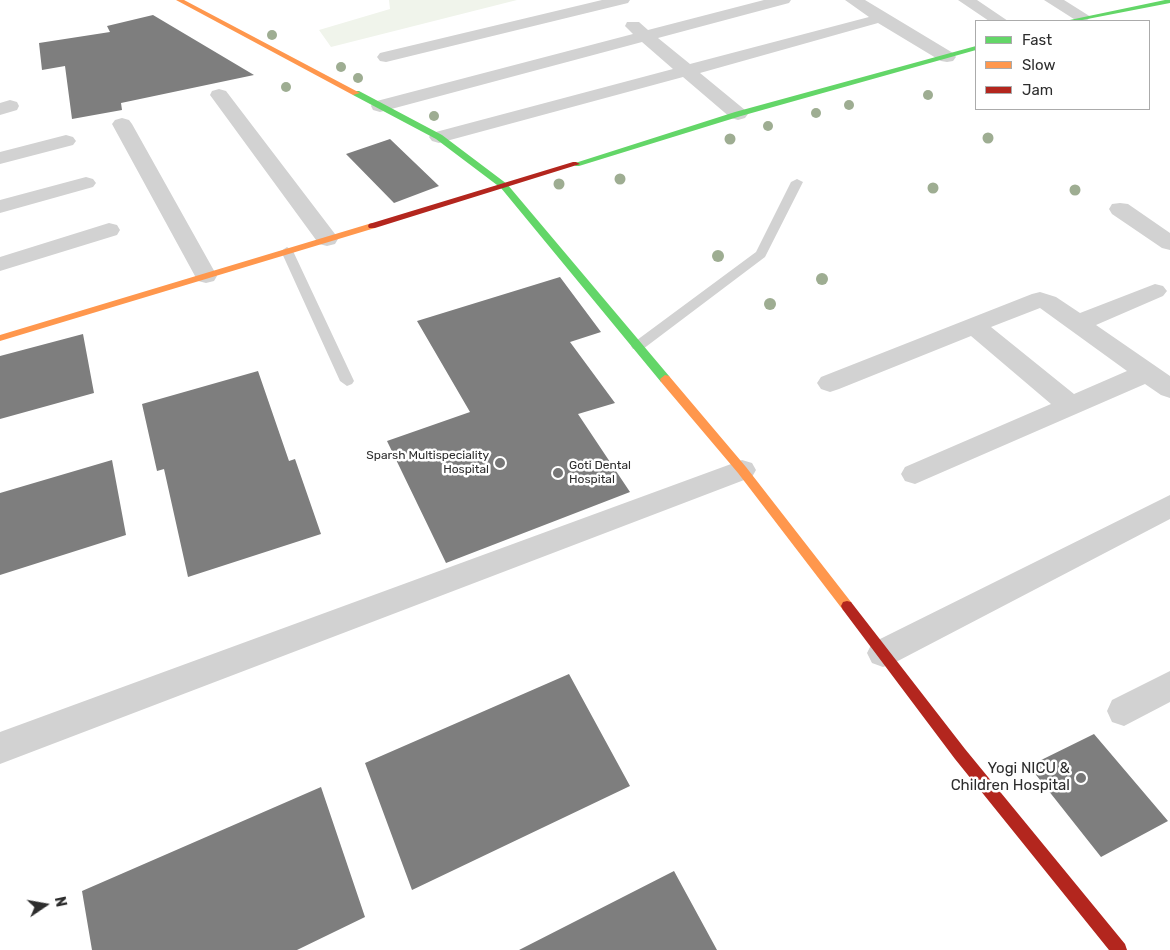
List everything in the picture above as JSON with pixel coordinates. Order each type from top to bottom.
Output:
[{"type":"street","points":[[179,0],[439,137],[504,186],[742,470],[960,754],[1119,950]]},
{"type":"street","points":[[380,106],[783,0]]},
{"type":"street","points":[[853,0],[947,57]]},
{"type":"street","points":[[966,0],[998,20]]},
{"type":"street","points":[[1052,0],[1075,19],[1159,1]]},
{"type":"street","points":[[386,57],[614,2],[644,36],[738,114]]},
{"type":"street","points":[[439,137],[871,21]]},
{"type":"street","points":[[0,338],[738,114],[975,48]]},
{"type":"street","points":[[219,95],[328,239]]},
{"type":"street","points":[[122,124],[206,276]]},
{"type":"street","points":[[0,158],[66,141]]},
{"type":"street","points":[[0,207],[86,183]]},
{"type":"street","points":[[1120,209],[1170,243]]},
{"type":"street","points":[[0,264],[109,230]]},
{"type":"street","points":[[1078,323],[1155,291]]},
{"type":"street","points":[[830,383],[1040,299],[1048,302],[1164,384]]},
{"type":"street","points":[[974,325],[1071,406]]},
{"type":"street","points":[[915,474],[1071,406],[1164,384]]},
{"type":"street","points":[[0,748],[742,470]]},
{"type":"street","points":[[883,654],[1170,506]]},
{"type":"street","points":[[1124,711],[1170,686]]},
{"type":"lane","points":[[638,346],[762,254],[797,182]]},
{"type":"lane","points":[[288,251],[348,381]]},
{"type":"shaded area","points":[[389,0],[517,0],[331,47],[319,30],[390,9]]},
{"type":"building","points":[[153,15],[254,75],[121,103],[122,110],[72,119],[65,66],[42,70],[39,43],[110,32],[107,26]]},
{"type":"building","points":[[390,139],[439,186],[394,203],[346,154]]},
{"type":"building","points":[[560,277],[601,332],[570,342],[615,403],[578,414],[630,492],[446,563],[387,441],[470,412],[417,321]]},
{"type":"building","points":[[83,334],[94,393],[0,419],[0,356]]},
{"type":"building","points":[[258,371],[289,461],[295,459],[321,534],[188,577],[164,469],[157,471],[142,404]]},
{"type":"building","points":[[112,460],[126,535],[0,575],[0,493]]},
{"type":"building","points":[[569,674],[630,786],[412,890],[365,763]]},
{"type":"building","points":[[1094,734],[1168,821],[1101,857],[1029,766]]},
{"type":"building","points":[[321,787],[365,917],[297,950],[92,950],[82,891]]},
{"type":"building","points":[[674,871],[717,950],[519,950]]},
{"type":"traffic: fast","points":[[1073,20],[1170,1]]},
{"type":"traffic: fast","points":[[576,164],[738,114],[975,48]]},
{"type":"traffic: fast","points":[[356,93],[439,137],[504,186],[665,379]]},
{"type":"traffic: slow","points":[[179,0],[356,93]]},
{"type":"traffic: slow","points":[[0,338],[372,226]]},
{"type":"traffic: slow","points":[[665,379],[742,470],[847,606]]},
{"type":"traffic: jam","points":[[372,226],[576,164]]},
{"type":"traffic: jam","points":[[847,606],[960,754],[1119,950]]},
{"type":"place","name":"Sparsh Multispeciality Hospital","points":[[500,463]]},
{"type":"place","name":"Goti Dental Hospital","points":[[558,473]]},
{"type":"place","name":"Yogi NICU & Children Hospital","points":[[1081,778]]}]
